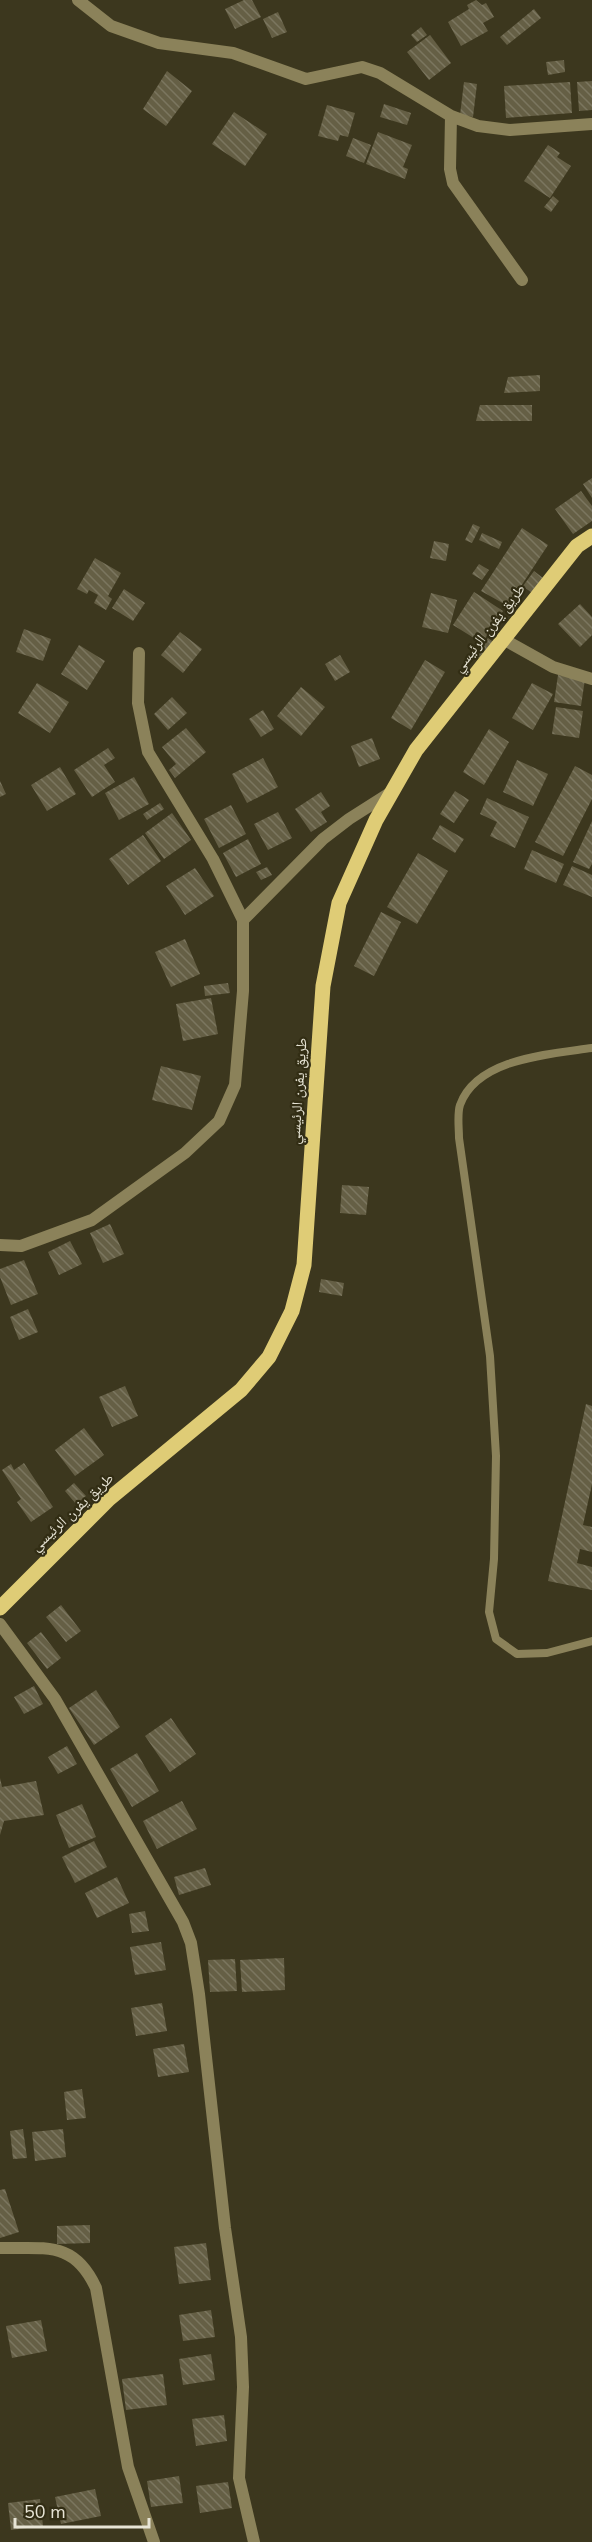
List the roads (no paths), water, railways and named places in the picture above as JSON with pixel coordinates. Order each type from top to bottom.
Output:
[{"type":"main road","name":"طريق يفرن الرئيسي","points":[[0,1608],[109,1499],[241,1390],[269,1357],[292,1311],[304,1265],[323,986],[339,903],[376,819],[416,750],[577,546],[592,536]]},
{"type":"street","points":[[78,0],[111,26],[159,43],[232,53],[306,79],[346,68],[362,67],[380,73],[451,116],[478,126],[510,130],[592,124]]},
{"type":"street","points":[[451,116],[450,169],[453,183],[522,280]]},
{"type":"street","points":[[503,639],[553,667],[592,679]]},
{"type":"street","points":[[0,1245],[21,1246],[92,1220],[185,1153],[219,1120],[235,1085],[243,991],[243,920],[213,859],[148,752],[138,703],[139,653]]},
{"type":"street","points":[[243,920],[323,839],[393,791]]},
{"type":"street","points":[[0,1624],[55,1699],[183,1922],[190,1943],[199,1994],[225,2228],[241,2337],[243,2387],[239,2478],[254,2542]]},
{"type":"street","points":[[0,2248],[55,2249],[72,2254],[87,2269],[96,2288],[128,2467],[154,2542]]},
{"type":"lane","points":[[592,1048],[518,1060],[493,1071],[471,1086],[460,1106],[459,1138],[490,1356],[496,1456],[494,1558],[489,1612],[496,1640],[517,1654],[546,1653],[592,1641]]}]
